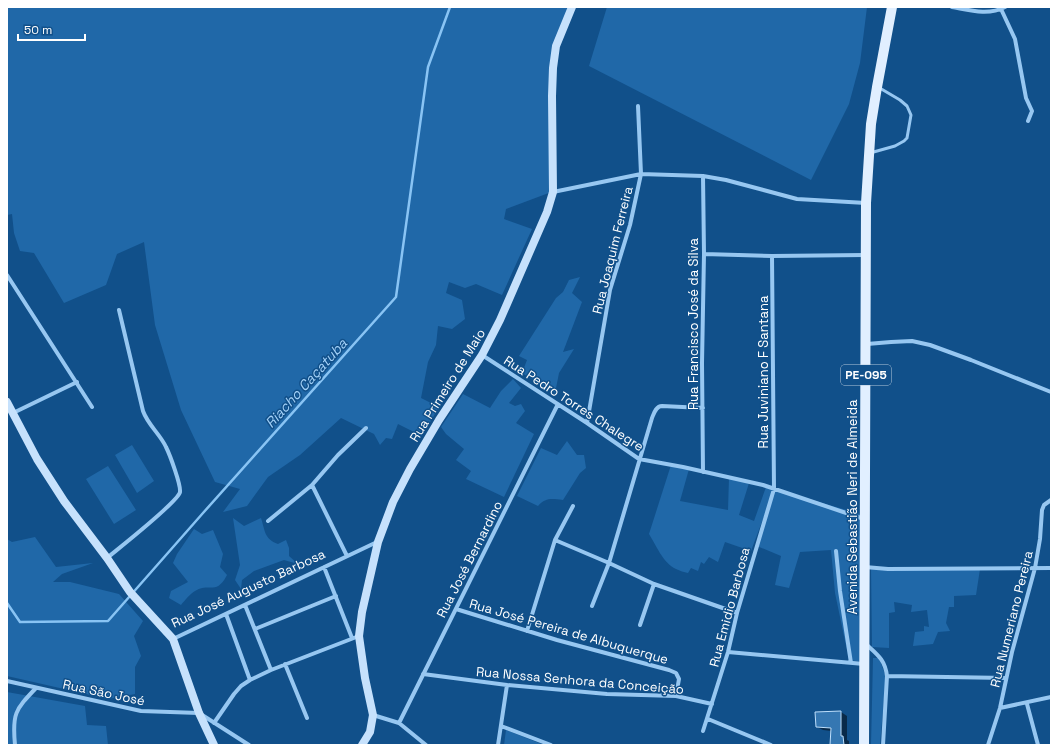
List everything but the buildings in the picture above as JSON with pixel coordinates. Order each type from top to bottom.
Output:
[{"type":"main road","name":"Avenida Sebastião Neri de Almeida","points":[[864,745],[866,203],[871,124],[876,87],[892,7]]},
{"type":"street","name":"Rua Primeiro de Maio","points":[[373,715],[355,637],[378,542],[393,502],[410,468],[439,420],[482,355],[500,320],[546,212],[553,192],[552,96],[556,46],[572,7]]},
{"type":"street","points":[[952,7],[984,12],[1003,8],[1015,39],[1026,98],[1032,111],[1028,121]]},
{"type":"street","name":"Rua Joaquim Ferreira","points":[[587,423],[610,290],[630,224],[641,174],[638,106]]},
{"type":"street","points":[[553,192],[641,174],[703,176],[726,180],[797,199],[866,203]]},
{"type":"street","name":"Rua Francisco José da Silva","points":[[703,176],[704,254],[702,362],[704,472]]},
{"type":"street","points":[[704,254],[772,256],[866,255]]},
{"type":"street","name":"Rua Juviniano F Santana","points":[[772,256],[774,489]]},
{"type":"street","points":[[7,275],[92,407]]},
{"type":"street","points":[[108,558],[165,510],[180,492],[179,484],[166,447],[143,411],[119,310]]},
{"type":"street","points":[[866,344],[912,341],[930,345],[1051,392]]},
{"type":"street","name":"Rua Pedro Torres Chalegre","points":[[482,355],[640,459],[683,467],[774,489],[865,519]]},
{"type":"street","points":[[13,413],[77,382]]},
{"type":"street","name":"Rua José Augusto Barbosa","points":[[7,402],[37,458],[64,501],[108,558],[130,592],[173,639],[378,542]]},
{"type":"street","name":"Rua José Bernardino","points":[[399,723],[558,404]]},
{"type":"street","points":[[592,606],[609,563],[652,418],[658,407],[703,408]]},
{"type":"street","points":[[268,521],[312,485],[338,455],[366,428]]},
{"type":"street","points":[[312,485],[347,556]]},
{"type":"street","name":"Rua Emidio Barbosa","points":[[704,731],[774,489]]},
{"type":"street","name":"Rua Numeriano Pereira","points":[[988,745],[1000,708],[1012,652],[1035,568],[1040,539],[1042,510],[1044,505],[1051,500]]},
{"type":"street","points":[[527,631],[555,540],[573,506]]},
{"type":"street","points":[[555,540],[654,584],[737,613]]},
{"type":"street","points":[[836,551],[840,591],[851,663]]},
{"type":"street","points":[[214,723],[234,694],[241,686],[250,680],[285,664],[355,637],[324,567]]},
{"type":"street","points":[[865,568],[1051,568]]},
{"type":"street","points":[[640,625],[654,584]]},
{"type":"street","points":[[255,629],[336,596]]},
{"type":"street","points":[[245,605],[271,670]]},
{"type":"street","name":"Rua José Pereira de Albuquerque","points":[[456,609],[527,631],[669,670],[676,673],[679,679],[676,696]]},
{"type":"street","points":[[226,614],[250,680]]},
{"type":"street","points":[[173,639],[199,713],[214,745]]},
{"type":"street","points":[[864,643],[883,662],[887,676],[883,745]]},
{"type":"street","points":[[728,652],[864,664]]},
{"type":"street","points":[[285,664],[307,718]]},
{"type":"street","name":"Rua Nossa Senhora da Conceição","points":[[423,674],[508,685],[607,694],[676,696],[712,704]]},
{"type":"street","points":[[887,676],[1006,678]]},
{"type":"street","name":"Rua São José","points":[[7,681],[141,711],[199,713]]},
{"type":"street","points":[[498,745],[508,685]]},
{"type":"street","points":[[15,745],[13,726],[16,713],[23,701],[36,688]]},
{"type":"street","points":[[1000,708],[1027,704],[1051,698]]},
{"type":"street","points":[[1027,704],[1038,745]]},
{"type":"street","points":[[199,713],[248,745]]},
{"type":"street","points":[[362,745],[370,732],[373,715],[399,723],[426,745]]},
{"type":"street","points":[[708,719],[770,745]]},
{"type":"street","points":[[501,726],[551,745]]},
{"type":"lane","points":[[869,154],[895,146],[904,141],[907,138],[911,116],[907,106],[900,100],[876,87]]},
{"type":"shaded area","points":[[7,7],[570,7],[555,40],[554,191],[506,209],[504,219],[532,229],[502,295],[476,284],[465,288],[449,282],[446,293],[462,300],[465,319],[452,329],[438,326],[436,345],[428,362],[421,398],[439,407],[422,436],[398,424],[392,439],[386,438],[380,445],[374,434],[341,418],[300,455],[268,477],[247,506],[223,512],[240,489],[215,482],[181,410],[155,325],[144,242],[117,254],[106,285],[64,303],[34,253],[20,251],[14,233],[12,214],[7,215]]},
{"type":"shaded area","points":[[607,7],[867,7],[860,63],[849,104],[811,180],[589,66]]},
{"type":"shaded area","points":[[580,277],[572,293],[582,302],[563,352],[574,349],[559,373],[555,393],[522,373],[527,360],[519,356],[556,298],[563,292],[569,280]]},
{"type":"shaded area","points":[[513,379],[521,388],[509,403],[515,406],[521,404],[525,411],[516,423],[534,434],[504,497],[466,479],[471,471],[456,460],[464,449],[446,434],[441,427],[463,394],[490,408],[501,391]]},
{"type":"shaded area","points":[[567,441],[577,455],[584,455],[586,468],[580,473],[563,500],[547,500],[538,506],[517,496],[541,448],[557,455]]},
{"type":"shaded area","points":[[132,445],[154,481],[137,493],[115,455]]},
{"type":"shaded area","points":[[671,465],[689,469],[680,501],[728,510],[729,478],[749,483],[739,515],[754,521],[766,487],[864,515],[863,662],[849,660],[835,593],[831,550],[800,552],[789,588],[775,585],[781,556],[757,546],[772,495],[751,551],[725,542],[718,562],[709,557],[704,564],[701,562],[698,571],[691,568],[688,573],[680,571],[667,563],[649,534]]},
{"type":"shaded area","points":[[108,466],[136,510],[114,524],[86,479]]},
{"type":"shaded area","points":[[233,518],[244,526],[261,518],[264,530],[270,540],[278,544],[286,540],[289,548],[289,556],[298,564],[284,560],[254,571],[242,580],[241,589],[235,580],[240,565]]},
{"type":"shaded area","points":[[194,529],[202,534],[213,530],[223,554],[220,567],[227,575],[216,587],[195,591],[189,595],[181,605],[169,598],[171,591],[188,582],[173,563],[177,554]]},
{"type":"shaded area","points":[[35,537],[56,567],[93,563],[62,574],[53,582],[70,582],[119,594],[143,621],[134,636],[141,656],[135,667],[135,694],[108,699],[7,676],[7,539],[12,542]]},
{"type":"shaded area","points":[[871,568],[980,569],[976,595],[954,596],[954,607],[949,607],[946,623],[950,631],[938,632],[933,644],[913,646],[915,632],[924,631],[924,626],[929,627],[927,610],[911,612],[912,605],[894,602],[895,612],[889,613],[889,648],[872,647]]},
{"type":"shaded area","points":[[873,658],[879,658],[886,677],[880,744],[871,745]]},
{"type":"shaded area","points":[[7,692],[85,706],[87,725],[106,726],[108,745],[7,745]]},
{"type":"shaded area","points":[[506,730],[544,745],[504,745]]},
{"type":"waterway","name":"Riacho Caçatuba","points":[[7,603],[20,622],[108,621],[396,297],[428,67],[450,7]]}]
